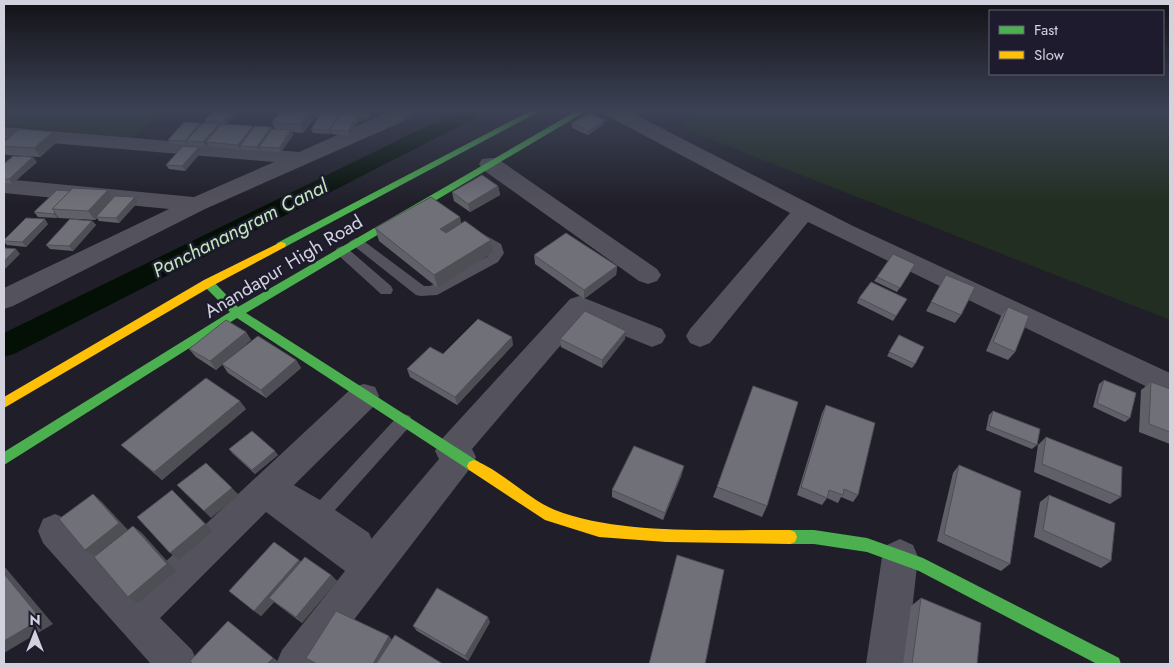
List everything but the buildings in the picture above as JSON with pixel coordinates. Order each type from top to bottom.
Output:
[{"type":"main road","name":"Anandapur High Road","points":[[4,403],[208,283],[479,141]]},
{"type":"main road","name":"Anandapur High Road","points":[[4,459],[237,313],[530,141]]},
{"type":"main road","points":[[208,283],[237,313],[550,515],[599,530],[666,535],[814,537],[867,545],[923,565],[1112,664]]},
{"type":"street","points":[[101,141],[301,158]]},
{"type":"street","points":[[4,299],[197,204],[339,141]]},
{"type":"street","points":[[671,141],[805,211],[1170,386]]},
{"type":"street","points":[[490,164],[648,275]]},
{"type":"street","points":[[4,186],[197,204]]},
{"type":"street","points":[[700,336],[805,211]]},
{"type":"street","points":[[296,664],[366,554],[455,454],[579,306],[652,336]]},
{"type":"street","points":[[133,618],[278,492],[364,396]]},
{"type":"street","points":[[278,492],[366,554]]},
{"type":"street","points":[[55,532],[133,618],[178,664]]},
{"type":"street","points":[[886,664],[900,557]]},
{"type":"lane","points":[[425,201],[442,212]]},
{"type":"lane","points":[[356,242],[421,291],[432,291],[493,259],[497,253],[496,247],[465,227]]},
{"type":"lane","points":[[342,251],[386,290]]},
{"type":"lane","points":[[322,511],[404,421]]},
{"type":"lane","points":[[278,492],[322,511],[366,554]]},
{"type":"green space","points":[[715,141],[1170,141],[1170,320]]},
{"type":"waterway","name":"Panchanangram Canal","points":[[4,346],[414,141]]},
{"type":"traffic: fast","points":[[281,245],[479,141]]},
{"type":"traffic: fast","points":[[4,459],[237,313],[531,141]]},
{"type":"traffic: fast","points":[[208,283],[237,313],[474,466]]},
{"type":"traffic: fast","points":[[790,537],[814,537],[867,545],[923,565],[1113,664]]},
{"type":"traffic: slow","points":[[4,403],[208,283],[281,245]]},
{"type":"traffic: slow","points":[[474,466],[550,515],[599,530],[666,535],[790,537]]}]
